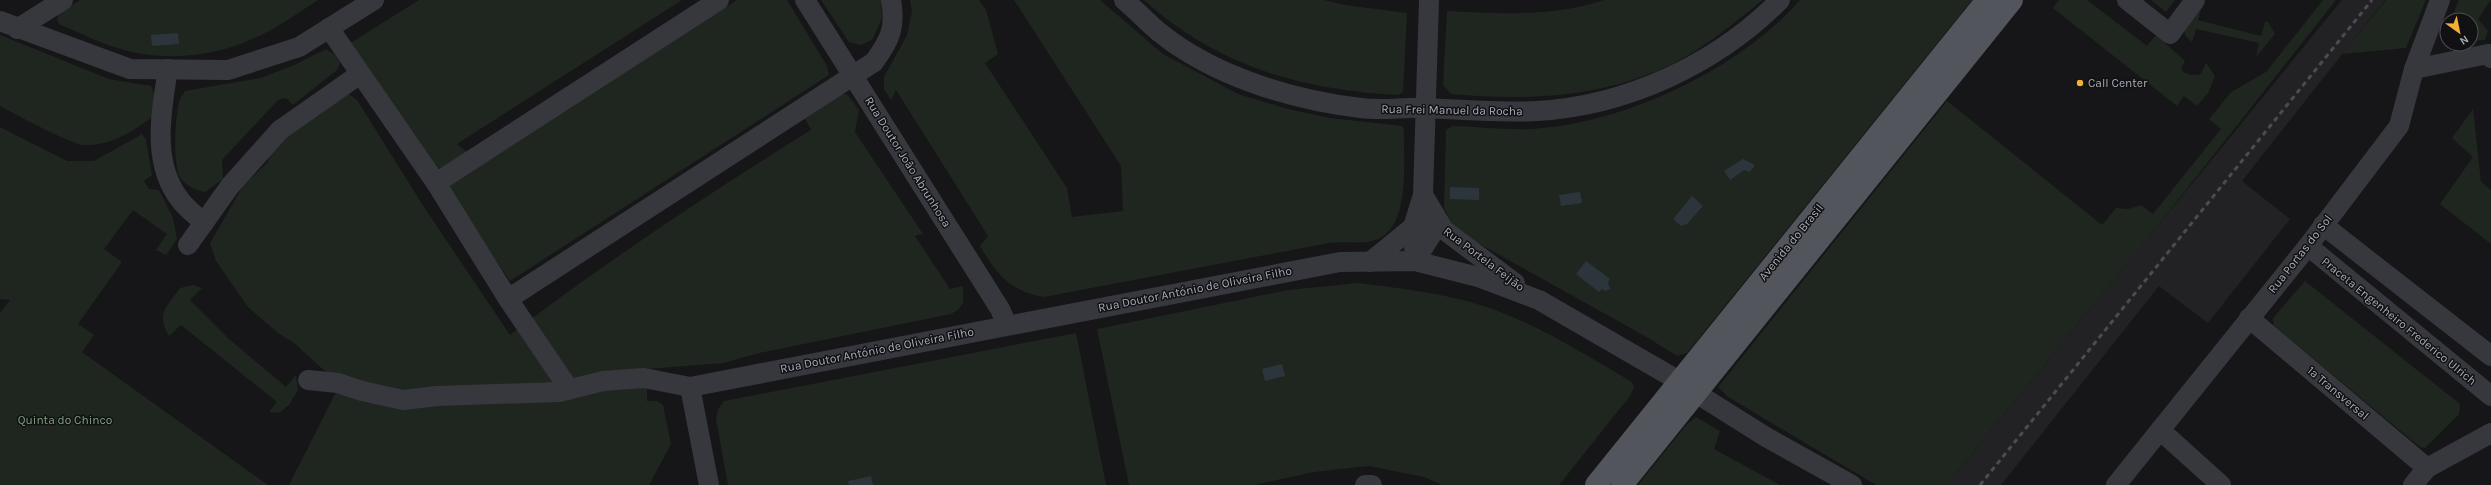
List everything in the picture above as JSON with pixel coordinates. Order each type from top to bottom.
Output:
[{"type":"main road","name":"Avenida do Brasil","points":[[1622,485],[1688,387],[1987,0]]},
{"type":"main road","name":"Avenida do Brasil","points":[[1596,485],[1688,387],[2012,0]]},
{"type":"street","points":[[9,25],[63,0]]},
{"type":"street","points":[[9,25],[130,69],[228,70],[299,47],[374,0]]},
{"type":"street","points":[[436,183],[719,0]]},
{"type":"street","name":"Rua Doutor João Abrunhosa","points":[[805,0],[1000,309],[1007,325]]},
{"type":"street","points":[[508,298],[874,62],[888,43],[893,25],[891,0]]},
{"type":"street","name":"Rua Frei Manuel da Rocha","points":[[1124,0],[1160,32],[1209,64],[1288,96],[1362,109],[1425,108],[1495,112],[1538,111],[1603,102],[1648,86],[1701,59],[1733,40],[1780,0]]},
{"type":"street","name":"Rua Portela Feijão","points":[[1415,261],[1413,227],[1424,195],[1425,108],[1429,0]]},
{"type":"street","points":[[2127,0],[2170,34],[2195,0]]},
{"type":"street","name":"Rua Portas do Sol","points":[[2116,485],[2308,246],[2399,126],[2414,69],[2440,0]]},
{"type":"street","points":[[329,28],[436,183],[508,298],[569,389]]},
{"type":"street","points":[[2414,69],[2488,54],[2491,58]]},
{"type":"street","points":[[168,70],[159,127],[166,174],[181,201],[204,223]]},
{"type":"street","points":[[188,245],[230,186],[280,130],[360,74]]},
{"type":"street","name":"Rua Portela Feijão","points":[[1424,195],[1433,215],[1444,230],[1470,251],[1539,300]]},
{"type":"street","name":"Rua Portela Feijão","points":[[1415,261],[1432,234],[1433,215]]},
{"type":"street","points":[[2323,225],[2491,356]]},
{"type":"street","points":[[1370,262],[1413,227]]},
{"type":"street","name":"Praceta Engenheiro Frederico Ulrich","points":[[2308,246],[2491,396]]},
{"type":"street","name":"Rua Doutor António de Oliveira Filho","points":[[690,386],[1332,263],[1415,261],[1478,277],[1539,300],[1688,387],[1766,437],[1852,485]]},
{"type":"street","name":"1ª Transversal","points":[[2249,318],[2427,468]]},
{"type":"street","points":[[308,380],[338,383],[362,391],[402,400],[437,396],[559,392],[603,380],[644,378],[690,386],[709,485]]},
{"type":"street","points":[[2160,430],[2221,485]]},
{"type":"street","points":[[2413,485],[2427,468],[2491,433]]},
{"type":"street","points":[[1366,485],[1372,485]]},
{"type":"shaded area","points":[[2342,0],[2385,0],[2242,181],[2290,219],[2208,323],[2159,286],[2001,485],[1946,485]]},
{"type":"shaded area","points":[[178,33],[179,44],[152,46],[151,35]]},
{"type":"shaded area","points":[[1743,159],[1755,165],[1750,172],[1744,170],[1730,180],[1724,171]]},
{"type":"shaded area","points":[[1450,187],[1479,188],[1479,200],[1450,199]]},
{"type":"shaded area","points":[[1580,192],[1582,203],[1561,206],[1559,195]]},
{"type":"shaded area","points":[[1692,196],[1703,206],[1687,224],[1681,226],[1673,219]]},
{"type":"shaded area","points":[[1586,261],[1610,279],[1608,282],[1610,289],[1606,291],[1602,289],[1599,292],[1576,274]]},
{"type":"shaded area","points":[[1282,364],[1285,376],[1265,381],[1262,369]]},
{"type":"shaded area","points":[[871,476],[873,485],[849,485],[848,481]]},
{"type":"green space","points":[[80,0],[318,0],[271,30],[240,44],[207,53],[157,56],[140,54],[116,48],[59,24],[57,19],[59,13]]},
{"type":"green space","points":[[419,0],[682,0],[457,144],[468,153],[441,169],[433,168],[349,44]]},
{"type":"green space","points":[[737,0],[787,0],[827,66],[829,75],[510,281],[446,187]]},
{"type":"green space","points":[[821,0],[881,0],[882,18],[872,40],[861,45],[849,42]]},
{"type":"green space","points":[[910,0],[979,0],[986,10],[998,54],[985,63],[1067,188],[1072,217],[1123,211],[1121,166],[1014,0],[1100,0],[1163,54],[1238,94],[1288,109],[1330,118],[1402,126],[1404,130],[1403,194],[1394,224],[1385,235],[1372,241],[1329,243],[1044,297],[1022,291],[1006,280],[992,265],[980,246],[988,236],[896,90],[891,100],[884,89],[884,77],[907,35],[912,11]]},
{"type":"green space","points":[[1144,0],[1324,0],[1345,5],[1407,13],[1403,92],[1398,95],[1328,87],[1295,80],[1262,70],[1231,58],[1201,42],[1172,23]]},
{"type":"green space","points":[[1604,0],[1763,0],[1720,34],[1686,57],[1647,75],[1620,84],[1565,94],[1508,97],[1451,94],[1443,85],[1447,11],[1486,13],[1546,12]]},
{"type":"green space","points":[[1800,0],[1972,0],[1687,353],[1677,356],[1645,336],[1467,237],[1452,224],[1444,208],[1446,130],[1453,126],[1532,129],[1567,125],[1604,116],[1641,104],[1678,88],[1713,70],[1746,49],[1775,25]]},
{"type":"green space","points":[[2059,0],[2087,0],[2147,46],[2156,35],[2185,61],[2181,69],[2187,74],[2201,74],[2206,63],[2215,76],[2208,93],[2197,106],[2184,96],[2177,106],[2053,8]]},
{"type":"green space","points":[[2151,0],[2175,0],[2166,12]]},
{"type":"green space","points":[[2323,0],[2336,0],[2156,228],[1946,485],[1876,485],[1728,397],[1718,387],[1947,101],[2102,225],[2116,208],[2128,209],[2141,205],[2153,214],[2221,129],[2209,119],[2231,92],[2266,72]]},
{"type":"green space","points":[[2386,0],[2426,0],[2406,48],[2342,54]]},
{"type":"green space","points":[[2459,0],[2491,0],[2479,18],[2479,12],[2454,12]]},
{"type":"green space","points":[[2202,6],[2198,20],[2261,36],[2265,22],[2268,22],[2275,34],[2256,57],[2259,43],[2196,29],[2192,42],[2185,35],[2184,29]]},
{"type":"green space","points":[[2479,20],[2488,31],[2485,40],[2479,40]]},
{"type":"green space","points":[[0,35],[109,79],[151,86],[154,94],[152,117],[129,133],[112,141],[94,145],[84,145],[56,135],[0,106]]},
{"type":"green space","points":[[326,49],[335,55],[340,63],[337,70],[293,105],[286,98],[278,100],[222,160],[223,179],[205,192],[192,188],[181,179],[176,164],[175,140],[178,106],[185,91],[261,78],[294,65]]},
{"type":"green space","points":[[346,92],[357,100],[424,207],[510,335],[583,281],[658,229],[811,130],[803,115],[840,94],[847,94],[859,110],[855,132],[923,234],[915,236],[950,289],[963,286],[963,303],[958,310],[951,314],[759,353],[724,363],[647,369],[647,401],[657,401],[663,405],[671,444],[649,485],[289,485],[335,394],[338,383],[294,343],[278,333],[248,307],[216,261],[210,243],[243,186],[267,163],[273,147]]},
{"type":"green space","points":[[2473,109],[2481,182],[2491,190],[2491,244],[2440,204],[2473,157],[2452,138]]},
{"type":"green space","name":"Quinta do Chinco","points":[[0,127],[67,161],[94,161],[142,134],[146,139],[152,175],[144,181],[149,189],[159,190],[173,218],[177,239],[166,255],[156,250],[167,234],[133,210],[104,249],[122,262],[78,324],[94,335],[82,352],[268,485],[0,485],[0,313],[10,300],[0,299]]},
{"type":"green space","points":[[2305,281],[2460,404],[2459,414],[2425,448],[2420,447],[2274,326],[2273,318]]},
{"type":"green space","points":[[1358,283],[1446,296],[1498,311],[1533,326],[1566,344],[1632,382],[1634,387],[1630,396],[1559,485],[1442,485],[1424,477],[1369,466],[1314,472],[1254,485],[1129,485],[1097,329],[1288,290]]},
{"type":"green space","points":[[193,285],[202,288],[190,300],[228,338],[286,387],[296,375],[298,390],[289,405],[279,413],[269,412],[277,402],[181,325],[169,336],[163,322],[164,311],[180,288]]},
{"type":"green space","points":[[1076,333],[1106,485],[728,485],[716,419],[718,409],[724,401]]},
{"type":"green space","points":[[1696,417],[1720,431],[1714,449],[1780,485],[1638,485],[1687,424]]},
{"type":"railway","points":[[1980,485],[2372,0]]},
{"type":"place","name":"Call Center","points":[[2080,83]]}]
